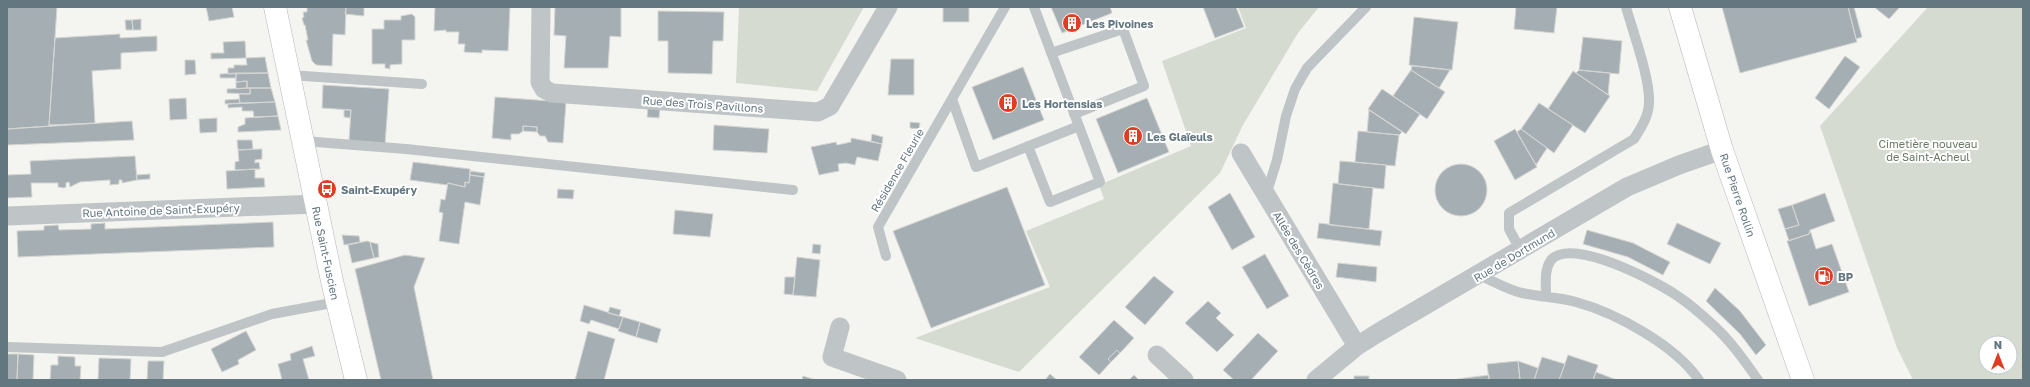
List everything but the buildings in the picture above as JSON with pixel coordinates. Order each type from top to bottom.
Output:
[{"type":"street","name":"Rue Saint-Fuscien","points":[[275,7],[337,302],[356,380]]},
{"type":"street","name":"Rue des Trois Pavillons","points":[[541,7],[540,82],[544,88],[552,93],[818,112],[830,106],[888,7]]},
{"type":"street","name":"Rue Pierre Rollin","points":[[1680,7],[1722,150],[1803,380]]},
{"type":"street","name":"Rue de Dortmund","points":[[1316,380],[1357,346],[1627,187],[1679,165],[1722,150]]},
{"type":"street","name":"Allée des Cèdres","points":[[1241,153],[1357,346]]},
{"type":"street","name":"Rue Antoine de Saint-Exupéry","points":[[7,216],[316,204]]},
{"type":"street","points":[[840,327],[832,358],[897,380]]},
{"type":"street","points":[[1157,355],[1184,380]]},
{"type":"lane","name":"Résidence Fleurie","points":[[886,256],[878,227],[1005,7]]},
{"type":"lane","points":[[1028,146],[1050,202],[1100,182],[1034,7]]},
{"type":"lane","points":[[1266,195],[1277,160],[1286,116],[1295,90],[1307,68],[1366,7]]},
{"type":"lane","points":[[1520,251],[1509,229],[1509,213],[1634,139],[1644,122],[1649,103],[1647,80],[1626,7]]},
{"type":"lane","points":[[1052,53],[1123,29],[1137,64],[1144,86],[1074,114]]},
{"type":"lane","points":[[289,74],[422,84]]},
{"type":"lane","points":[[952,99],[976,167],[1079,126]]},
{"type":"lane","points":[[303,141],[413,150],[793,190]]},
{"type":"lane","points":[[1546,295],[1546,269],[1552,259],[1563,253],[1580,254],[1618,265],[1637,273],[1678,296],[1696,310],[1729,341],[1758,380]]},
{"type":"lane","points":[[1479,275],[1521,293],[1546,295],[1592,307],[1628,323],[1647,334],[1683,361],[1699,380]]},
{"type":"lane","points":[[7,347],[162,352],[272,314],[337,302]]},
{"type":"green space","points":[[739,7],[864,7],[817,91],[736,83]]},
{"type":"green space","points":[[1238,7],[1319,7],[1298,33],[1243,125],[1220,173],[1019,372],[915,338],[1050,287],[1026,231],[1104,199],[1099,185],[1191,146],[1162,61],[1246,28]]},
{"type":"green space","name":"Cimetière nouveau de Saint-Acheul","points":[[1928,7],[2023,7],[2023,380],[1913,380],[1897,348],[1820,126]]},
{"type":"place","name":"Les Pivoines","points":[[1072,23]]},
{"type":"place","name":"Les Hortensias","points":[[1008,103]]},
{"type":"place","name":"Les Glaïeuls","points":[[1133,136]]},
{"type":"place","name":"Saint-Exupéry","points":[[327,189]]},
{"type":"place","name":"BP","points":[[1824,276]]}]
